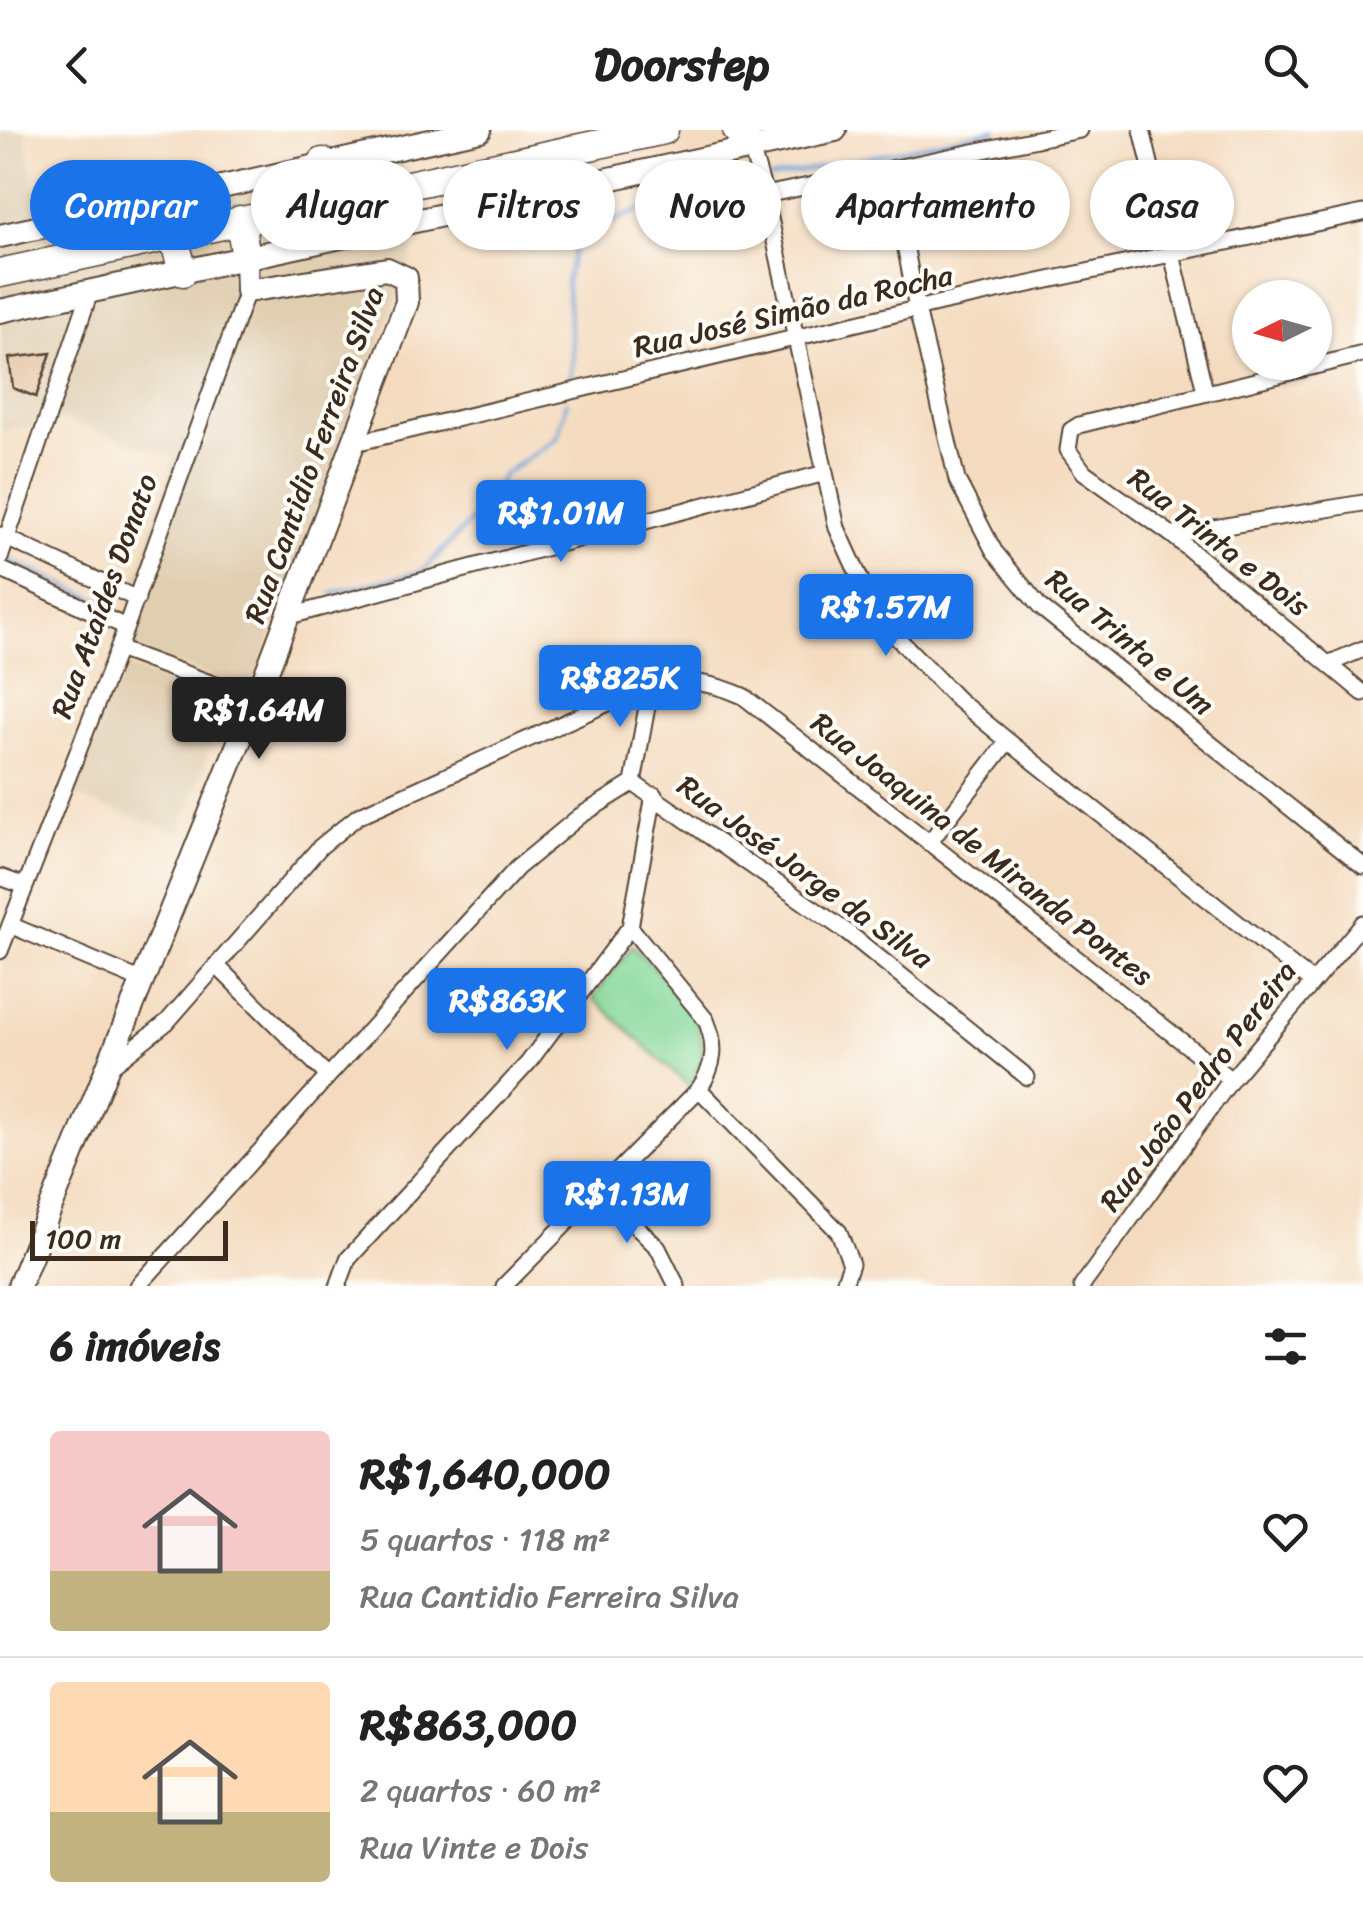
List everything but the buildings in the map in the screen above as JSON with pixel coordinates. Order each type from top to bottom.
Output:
[{"type":"highway","points":[[423,181],[664,130]]},
{"type":"highway","points":[[231,222],[251,218]]},
{"type":"highway","points":[[240,220],[246,258]]},
{"type":"highway","points":[[0,272],[100,250]]},
{"type":"highway","points":[[177,250],[183,272]]},
{"type":"street","points":[[333,160],[480,130]]},
{"type":"street","points":[[0,311],[246,258],[744,139],[835,130]]},
{"type":"street","points":[[935,160],[1080,130]]},
{"type":"street","points":[[1142,130],[1205,392],[1363,354]]},
{"type":"street","points":[[0,236],[251,178]]},
{"type":"street","name":"Rua José Simão da Rocha","points":[[355,443],[917,309],[1363,213]]},
{"type":"street","points":[[776,250],[844,551],[878,618],[958,699],[1008,741],[1311,981]]},
{"type":"street","name":"Rua Trinta e Um","points":[[906,250],[957,480],[994,552],[1020,587],[1072,634],[1363,866]]},
{"type":"street","name":"Rua Ataídes Donato","points":[[0,951],[118,649],[247,291],[246,258]]},
{"type":"street","name":"Rua Cantidio Ferreira Silva","points":[[20,1286],[140,980],[256,700],[410,290],[406,278],[387,269],[247,291]]},
{"type":"street","points":[[0,558],[90,292]]},
{"type":"street","name":"Rua Trinta e Dois","points":[[1205,392],[1079,425],[1071,430],[1068,450],[1084,472],[1172,535],[1363,693]]},
{"type":"street","points":[[286,617],[826,474]]},
{"type":"street","points":[[1172,535],[1363,504]]},
{"type":"street","points":[[4,537],[137,598]]},
{"type":"street","points":[[0,569],[126,626]]},
{"type":"street","points":[[118,649],[256,700]]},
{"type":"street","points":[[1328,664],[1363,650]]},
{"type":"street","name":"Rua Joaquina de Miranda Pontes","points":[[104,1071],[167,1022],[320,846],[358,816],[651,684],[694,680],[743,696],[1231,1080]]},
{"type":"street","points":[[634,784],[651,684]]},
{"type":"street","points":[[929,842],[1008,741]]},
{"type":"street","name":"Rua José Jorge da Silva","points":[[138,1286],[326,1074],[517,868],[580,816],[634,784],[847,932],[1028,1076]]},
{"type":"street","points":[[338,1286],[348,1259],[528,1063],[630,926],[654,795]]},
{"type":"street","points":[[0,877],[25,886]]},
{"type":"street","name":"Rua João Pedro Pereira","points":[[1082,1286],[1231,1080],[1363,923]]},
{"type":"street","points":[[10,925],[140,980]]},
{"type":"street","points":[[504,1286],[699,1089],[714,1052],[706,1020],[630,926]]},
{"type":"street","points":[[216,965],[326,1074]]},
{"type":"street","points":[[699,1089],[839,1232],[852,1264],[843,1286]]},
{"type":"street","points":[[601,1192],[658,1248],[677,1286]]},
{"type":"street","points":[[160,1286],[162,1260]]},
{"type":"shaded area","points":[[0,130],[25,130],[30,161],[30,250],[231,250],[231,177],[251,173],[251,250],[411,250],[250,691],[117,642],[174,456],[61,419],[0,432]]},
{"type":"shaded area","points":[[398,141],[400,160],[309,160]]},
{"type":"shaded area","points":[[121,664],[226,707],[179,833],[69,794]]},
{"type":"green space","points":[[632,946],[678,993],[699,1028],[703,1046],[700,1066],[690,1087],[593,998]]},
{"type":"waterway","points":[[781,176],[995,130]]},
{"type":"waterway","points":[[570,380],[573,358],[566,281],[576,242],[635,212]]},
{"type":"waterway","points":[[332,593],[421,572],[486,506],[503,475],[557,438],[567,402]]},
{"type":"waterway","points":[[6,559],[116,608]]}]
